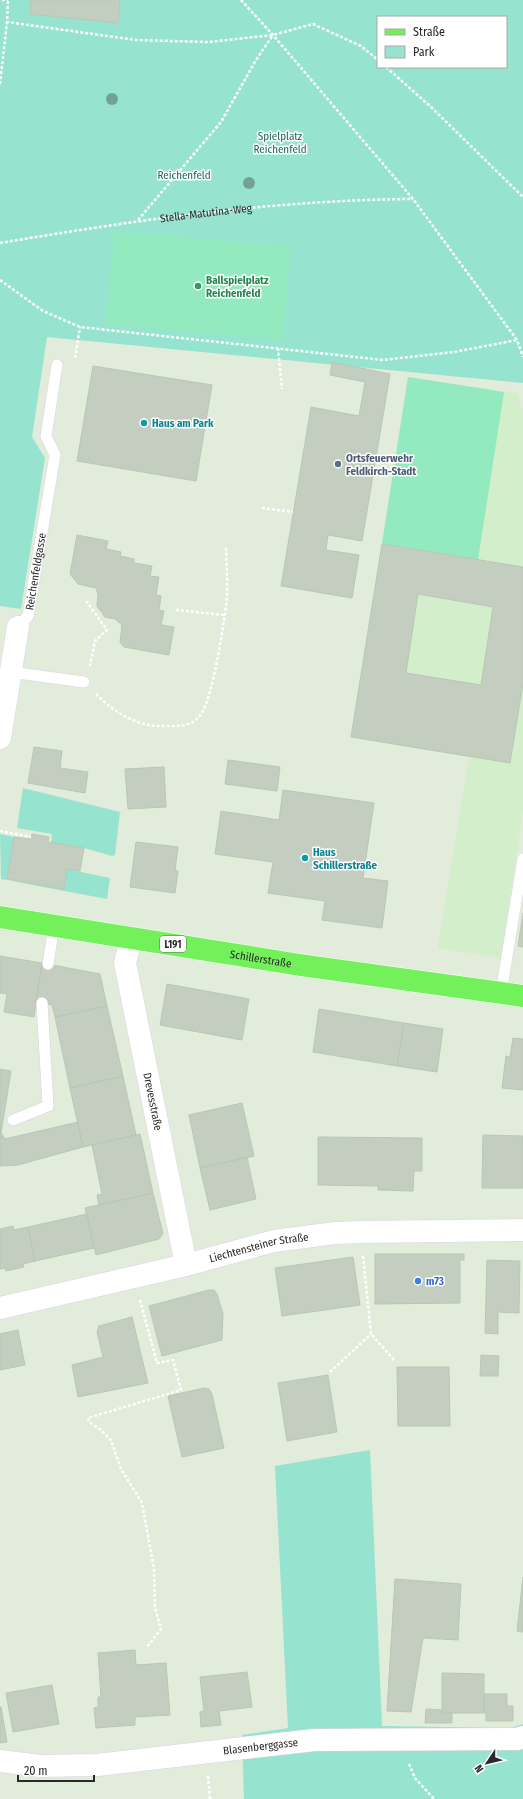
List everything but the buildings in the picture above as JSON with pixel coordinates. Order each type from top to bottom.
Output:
[{"type":"main road","name":"Schillerstraße","points":[[0,916],[131,938],[523,996]]},
{"type":"street","name":"Reichenfeldgasse","points":[[0,738],[18,627]]},
{"type":"street","name":"Drevesstraße","points":[[131,938],[125,963],[186,1265]]},
{"type":"street","name":"Liechtensteiner Straße","points":[[0,1308],[186,1265],[274,1241],[335,1233],[399,1230],[523,1230]]},
{"type":"street","name":"Blasenberggasse","points":[[0,1761],[40,1766],[97,1765],[314,1740],[517,1739],[523,1737]]},
{"type":"lane","name":"Reichenfeldgasse","points":[[18,627],[28,616],[55,455],[46,436],[57,365]]},
{"type":"lane","points":[[10,672],[84,682]]},
{"type":"lane","points":[[501,993],[523,859]]},
{"type":"lane","points":[[48,964],[54,926]]},
{"type":"lane","points":[[13,1120],[48,1106],[42,1003]]},
{"type":"path","points":[[0,84],[8,0],[2,0]]},
{"type":"path","points":[[241,0],[273,35],[412,199],[516,340],[523,357]]},
{"type":"path","points":[[7,22],[136,40],[209,42],[273,35],[313,24],[361,46],[377,59]]},
{"type":"path","points":[[138,220],[221,122],[256,60],[273,35]]},
{"type":"path","points":[[387,68],[431,107],[523,197]]},
{"type":"path","name":"Stella-Matutina-Weg","points":[[0,243],[138,220],[283,204],[412,199]]},
{"type":"path","points":[[0,280],[42,311],[80,327],[383,360],[454,352],[516,340]]},
{"type":"path","points":[[278,348],[282,389]]},
{"type":"path","points":[[262,508],[293,512]]},
{"type":"path","points":[[86,601],[107,630],[95,641],[90,669],[84,682],[110,708],[131,720],[158,726],[187,726],[201,714],[212,687],[227,596],[226,547]]},
{"type":"path","points":[[176,610],[224,615]]},
{"type":"path","points":[[0,831],[31,837]]},
{"type":"path","points":[[363,1251],[371,1334],[394,1360]]},
{"type":"path","points":[[138,1293],[157,1364],[174,1360],[180,1390],[88,1418],[89,1422],[102,1430],[111,1440],[121,1469],[142,1504],[154,1569],[155,1608],[161,1629],[146,1648]]},
{"type":"path","points":[[330,1372],[371,1334]]},
{"type":"path","points":[[400,1740],[415,1778],[434,1799]]},
{"type":"shaded area","points":[[408,377],[517,393],[523,413],[523,811],[501,958],[438,948],[469,757],[351,737]]},
{"type":"green space","name":"Reichenfeld","points":[[0,0],[523,0],[523,383],[47,337],[32,437],[45,458],[21,609],[0,606]]},
{"type":"green space","name":"Ballspielplatz Reichenfeld","points":[[114,231],[291,247],[283,340],[106,325]]},
{"type":"green space","points":[[408,377],[504,392],[478,560],[382,544]]},
{"type":"green space","points":[[23,788],[120,812],[115,855],[112,856],[84,848],[51,843],[52,834],[17,828]]},
{"type":"green space","points":[[0,834],[14,837],[7,880],[64,889],[67,869],[110,878],[107,899],[1,879]]},
{"type":"green space","points":[[370,1450],[382,1726],[511,1728],[523,1724],[523,1799],[244,1799],[242,1735],[288,1728],[275,1466]]},
{"type":"place","name":"Ballspielplatz Reichenfeld","points":[[198,286]]},
{"type":"place","name":"Haus am Park","points":[[144,423]]},
{"type":"place","name":"Ortsfeuerwehr Feldkirch-Stadt","points":[[338,464]]},
{"type":"place","name":"Haus Schillerstraße","points":[[305,858]]},
{"type":"place","name":"m73","points":[[418,1281]]},
{"type":"park label","name":"Spielplatz Reichenfeld","points":[[280,142]]}]
